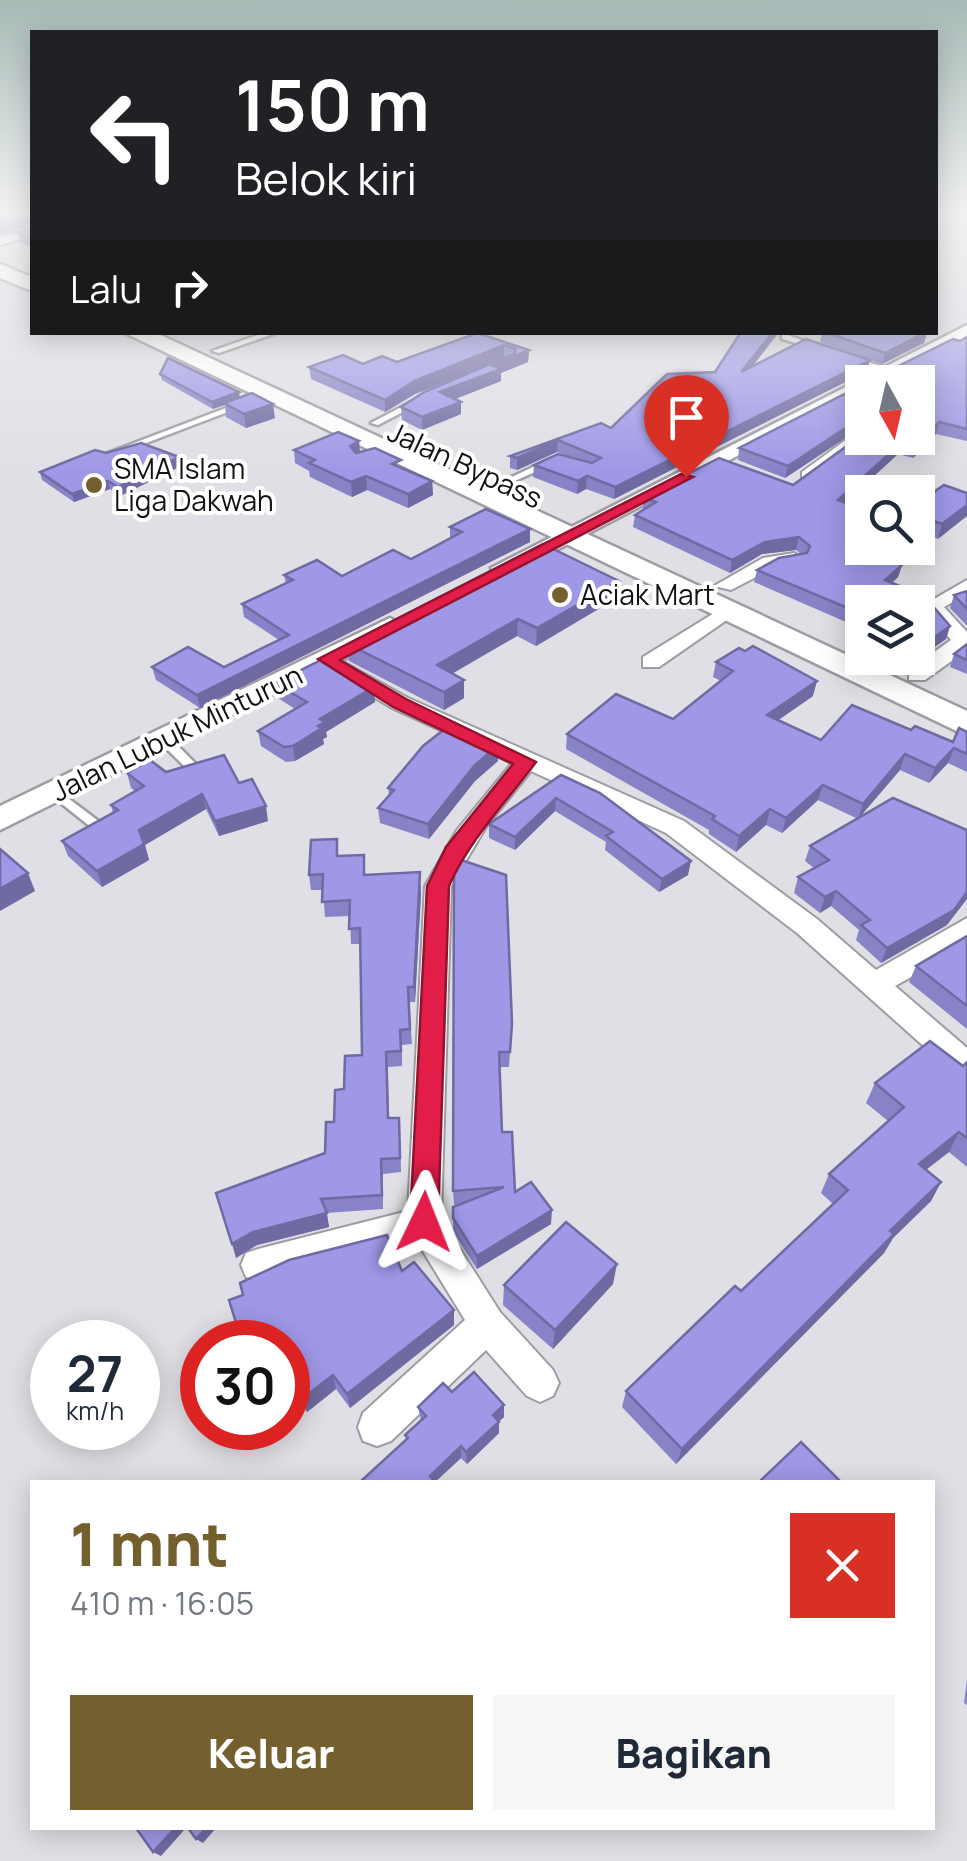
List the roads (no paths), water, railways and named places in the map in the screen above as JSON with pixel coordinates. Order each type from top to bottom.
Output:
[{"type":"highway","points":[[142,335],[242,373]]},
{"type":"highway","points":[[181,335],[242,373],[377,444],[578,530],[967,725]]},
{"type":"highway","name":"Jalan Bypass","points":[[377,444],[505,482],[578,530]]},
{"type":"highway","points":[[724,600],[845,644]]},
{"type":"highway","points":[[917,675],[967,699]]},
{"type":"street","points":[[900,365],[967,330]]},
{"type":"street","points":[[486,577],[578,530],[724,465],[845,395]]},
{"type":"street","points":[[792,488],[845,446]]},
{"type":"street","points":[[651,662],[770,562],[794,559]]},
{"type":"street","points":[[935,604],[967,586]]},
{"type":"street","points":[[935,609],[962,639],[961,646],[935,663]]},
{"type":"street","name":"Jalan Lubuk Minturun","points":[[0,819],[166,741],[422,610]]},
{"type":"street","points":[[327,659],[400,703],[675,827],[807,926],[967,1066]]},
{"type":"street","points":[[526,762],[488,804],[454,852],[438,886],[424,1222],[487,1324],[540,1383]]},
{"type":"street","points":[[873,985],[957,939],[967,928]]},
{"type":"street","points":[[258,1265],[424,1222]]},
{"type":"street","points":[[378,1427],[487,1324]]},
{"type":"lane","points":[[104,456],[242,373],[274,335]]},
{"type":"lane","points":[[785,337],[819,348]]},
{"type":"lane","points":[[836,354],[851,365]]},
{"type":"lane","points":[[377,444],[427,396]]},
{"type":"lane","points":[[505,482],[561,458]]},
{"type":"lane","points":[[166,741],[195,770]]},
{"type":"lane","points":[[56,793],[100,829]]},
{"type":"place","name":"SMA Islam Liga Dakwah","points":[[94,485]]},
{"type":"place","name":"Aciak Mart","points":[[560,595]]}]
